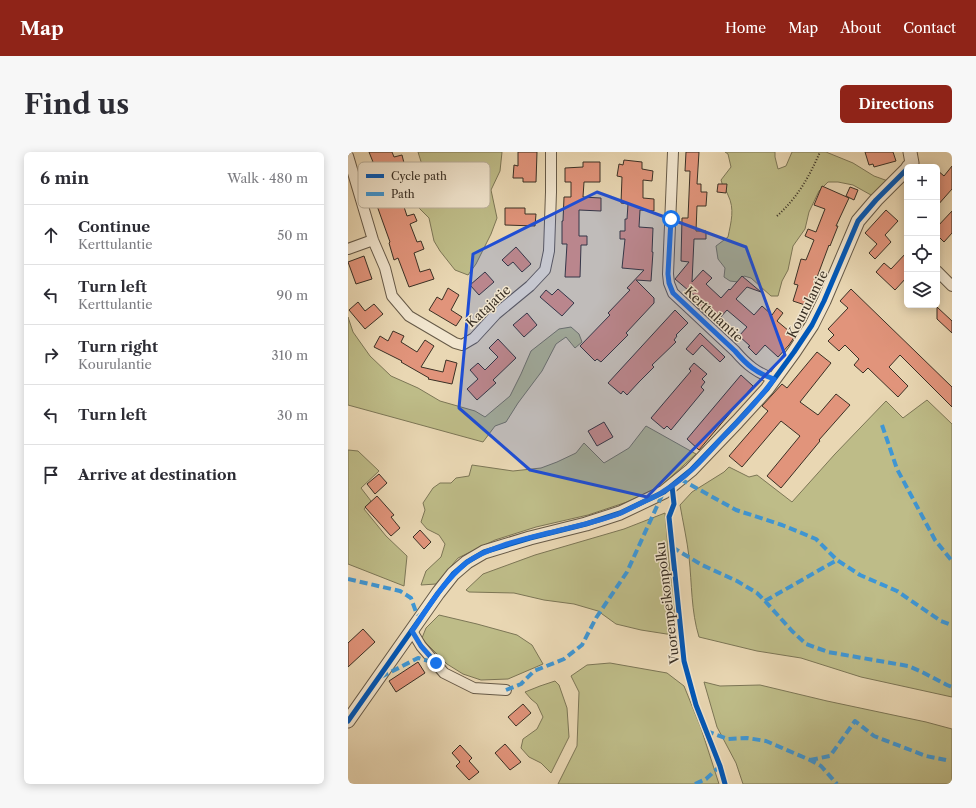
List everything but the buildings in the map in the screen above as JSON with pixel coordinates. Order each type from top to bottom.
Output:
[{"type":"street","name":"Katajatie","points":[[363,208],[373,240],[385,268],[392,296],[409,316],[455,343],[462,344],[474,338],[496,314],[530,286],[545,270],[549,251],[551,152]]},
{"type":"street","name":"Kerttulantie","points":[[673,152],[668,274],[669,283],[673,293],[753,369],[762,375],[774,379]]},
{"type":"street","name":"Katajatie","points":[[348,156],[358,190]]},
{"type":"street","name":"Kourulantie","points":[[348,721],[438,593],[453,574],[467,562],[484,552],[530,538],[586,524],[620,513],[664,492],[691,470],[716,445],[766,389],[794,352],[812,325],[824,301],[858,221],[910,163]]},
{"type":"street","points":[[348,249],[373,240]]},
{"type":"street","points":[[939,272],[952,286]]},
{"type":"street","points":[[412,631],[421,646],[444,673],[474,688],[506,690]]},
{"type":"path","points":[[777,216],[795,198],[811,173],[820,152]]},
{"type":"highlighted area","points":[[597,192],[746,247],[785,355],[647,497],[530,470],[459,408],[473,254]]},
{"type":"shaded area","points":[[418,152],[502,152],[500,171],[491,190],[497,218],[476,264],[468,275],[455,270],[440,251],[434,241],[429,218],[419,208],[490,208],[490,162],[421,162]]},
{"type":"shaded area","points":[[725,152],[775,152],[778,169],[786,166],[792,152],[826,152],[853,163],[874,176],[888,181],[880,195],[871,195],[853,185],[828,182],[819,191],[809,212],[805,229],[793,246],[788,270],[782,281],[778,296],[771,296],[751,278],[744,276],[738,282],[730,281],[724,277],[725,268],[718,259],[716,246],[728,237],[732,216],[730,200],[721,180],[731,167],[728,154]]},
{"type":"shaded area","points":[[348,317],[353,332],[370,356],[391,376],[418,388],[440,401],[475,411],[485,417],[510,396],[531,351],[559,329],[571,327],[579,334],[582,342],[575,348],[566,337],[556,344],[542,371],[506,422],[495,426],[483,442],[348,405]]},
{"type":"shaded area","points":[[927,400],[952,424],[952,697],[861,677],[801,658],[757,651],[699,637],[694,617],[689,557],[680,505],[692,492],[724,472],[729,467],[749,477],[757,475],[792,502],[835,454],[886,401],[903,418]]},
{"type":"shaded area","points":[[646,426],[696,454],[660,487],[627,502],[588,515],[536,527],[495,540],[458,558],[436,584],[421,585],[426,571],[441,557],[445,544],[439,535],[427,529],[421,522],[425,510],[423,503],[433,488],[440,483],[451,483],[456,478],[469,476],[472,465],[513,471],[541,468],[576,453],[584,443],[604,463],[629,448]]},
{"type":"shaded area","points":[[348,450],[358,451],[379,471],[361,488],[371,501],[364,509],[386,536],[407,556],[404,586],[348,564]]},
{"type":"shaded area","points":[[665,513],[670,570],[675,602],[673,635],[616,624],[598,611],[574,604],[544,600],[514,593],[469,592],[466,590],[483,574],[535,555],[624,529]]},
{"type":"shaded area","points":[[439,615],[517,635],[532,645],[543,664],[508,679],[481,680],[463,674],[447,664],[422,638],[426,628]]},
{"type":"shaded area","points":[[610,663],[667,673],[684,686],[701,728],[719,784],[558,784],[577,746],[579,692],[571,676],[587,665]]},
{"type":"shaded area","points":[[555,681],[559,685],[567,708],[569,737],[551,773],[541,763],[529,757],[521,748],[523,739],[537,729],[543,717],[537,704],[525,692]]},
{"type":"shaded area","points":[[704,682],[720,686],[760,685],[952,729],[952,784],[743,784],[736,763],[717,727]]},
{"type":"marked path","points":[[882,425],[897,469],[935,540],[952,561]]},
{"type":"marked path","points":[[680,479],[736,510],[782,525],[816,539],[837,560],[860,575],[897,591],[941,621],[952,625]]},
{"type":"marked path","points":[[506,690],[521,684],[534,671],[564,659],[582,645],[596,618],[627,572],[663,493]]},
{"type":"marked path","points":[[672,547],[702,565],[737,581],[757,593],[806,644],[828,652],[908,666],[952,687]]},
{"type":"marked path","points":[[765,601],[837,560]]},
{"type":"marked path","points":[[348,579],[400,591],[411,598],[416,612],[421,618]]},
{"type":"marked path","points":[[381,677],[418,658],[436,663]]},
{"type":"marked path","points":[[810,760],[830,756],[855,721],[874,736],[926,756],[946,760]]},
{"type":"marked path","points":[[706,731],[728,739],[747,738],[766,741],[821,766],[837,784]]},
{"type":"marked path","points":[[695,784],[706,779],[720,766]]},
{"type":"cycle path","points":[[348,721],[438,593],[453,574],[467,562],[484,552],[530,538],[586,524],[620,513],[664,492],[691,470],[767,389],[794,352],[812,325],[824,301],[858,221],[876,200],[904,172]]},
{"type":"cycle path","name":"Vuorenpeikonpolku","points":[[672,486],[674,504],[669,517],[684,661],[696,705],[720,766],[725,784]]},
{"type":"route","points":[[436,663],[421,646],[412,631],[453,574],[467,562],[484,552],[530,538],[586,524],[620,513],[664,492],[691,470],[716,445],[774,379],[762,375],[753,369],[673,293],[669,283],[668,274],[671,219]]}]
